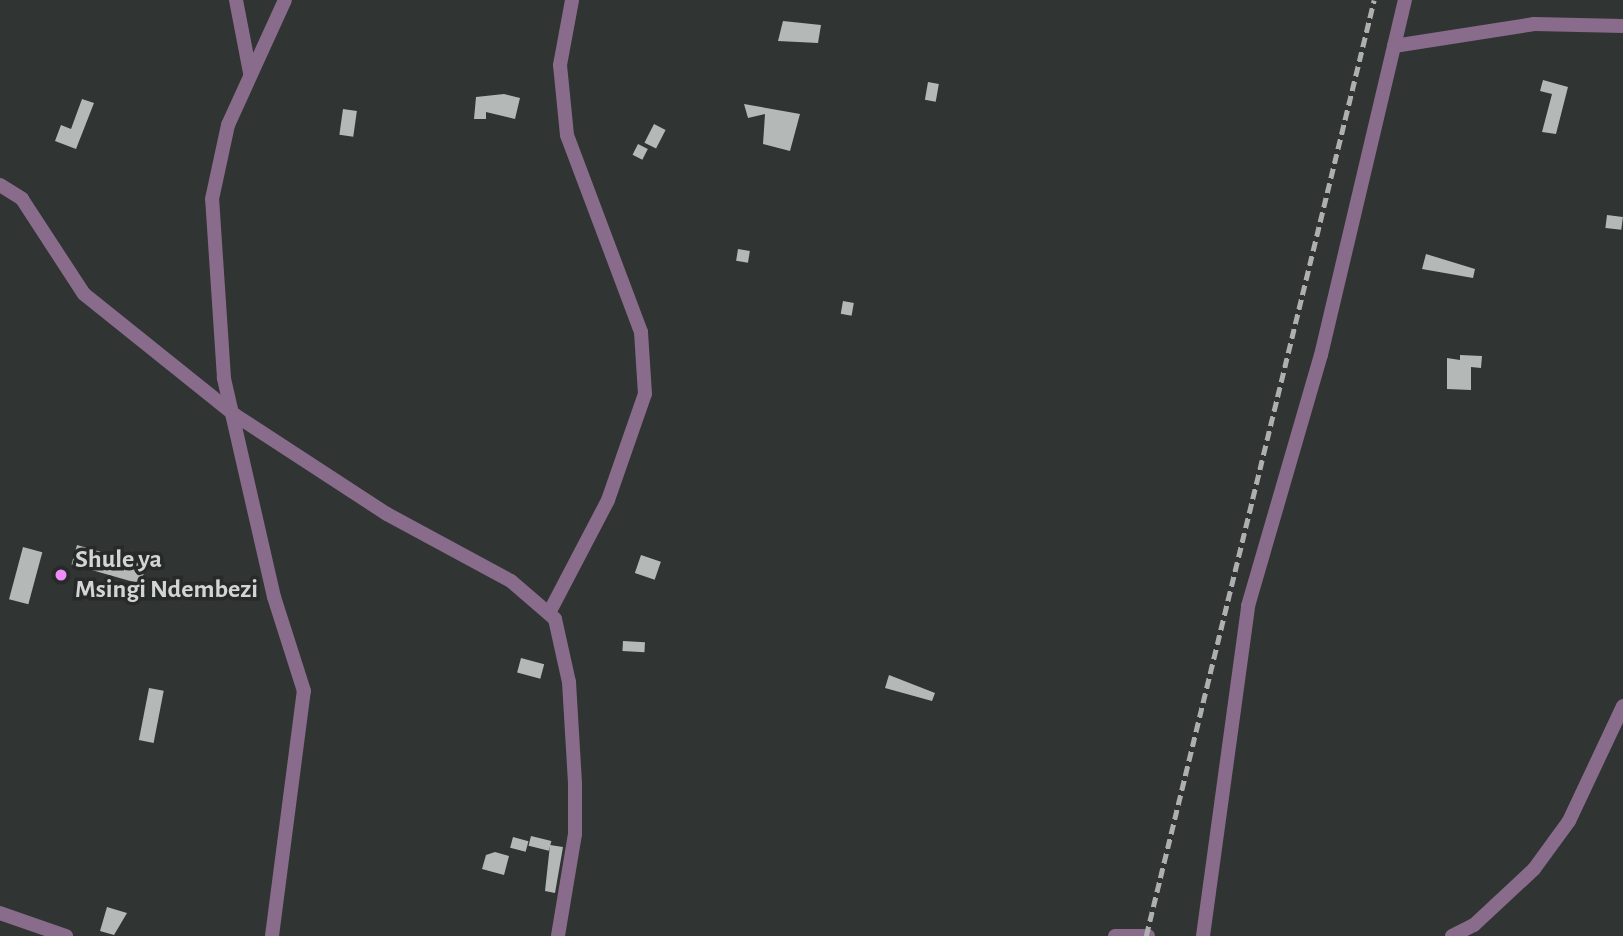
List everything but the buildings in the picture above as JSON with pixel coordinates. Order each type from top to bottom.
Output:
[{"type":"street","points":[[236,0],[250,73]]},
{"type":"street","points":[[272,936],[304,691],[274,597],[215,318],[213,176],[250,73],[285,0]]},
{"type":"street","points":[[550,612],[608,500],[645,394],[641,332],[567,135],[560,65],[572,0]]},
{"type":"street","points":[[1203,936],[1248,606],[1321,355],[1405,0]]},
{"type":"street","points":[[1394,46],[1534,24],[1623,26]]},
{"type":"street","points":[[0,185],[22,199],[85,294],[235,415],[387,514],[511,582],[550,612],[564,650],[575,783],[575,834],[558,936]]},
{"type":"street","points":[[1452,936],[1484,916],[1534,869],[1569,821],[1623,706]]},
{"type":"street","points":[[0,913],[66,936]]},
{"type":"street","points":[[1115,936],[1148,936]]},
{"type":"railway","points":[[1146,936],[1374,0]]},
{"type":"place","name":"Shule ya Msingi Ndembezi","points":[[61,575]]}]
